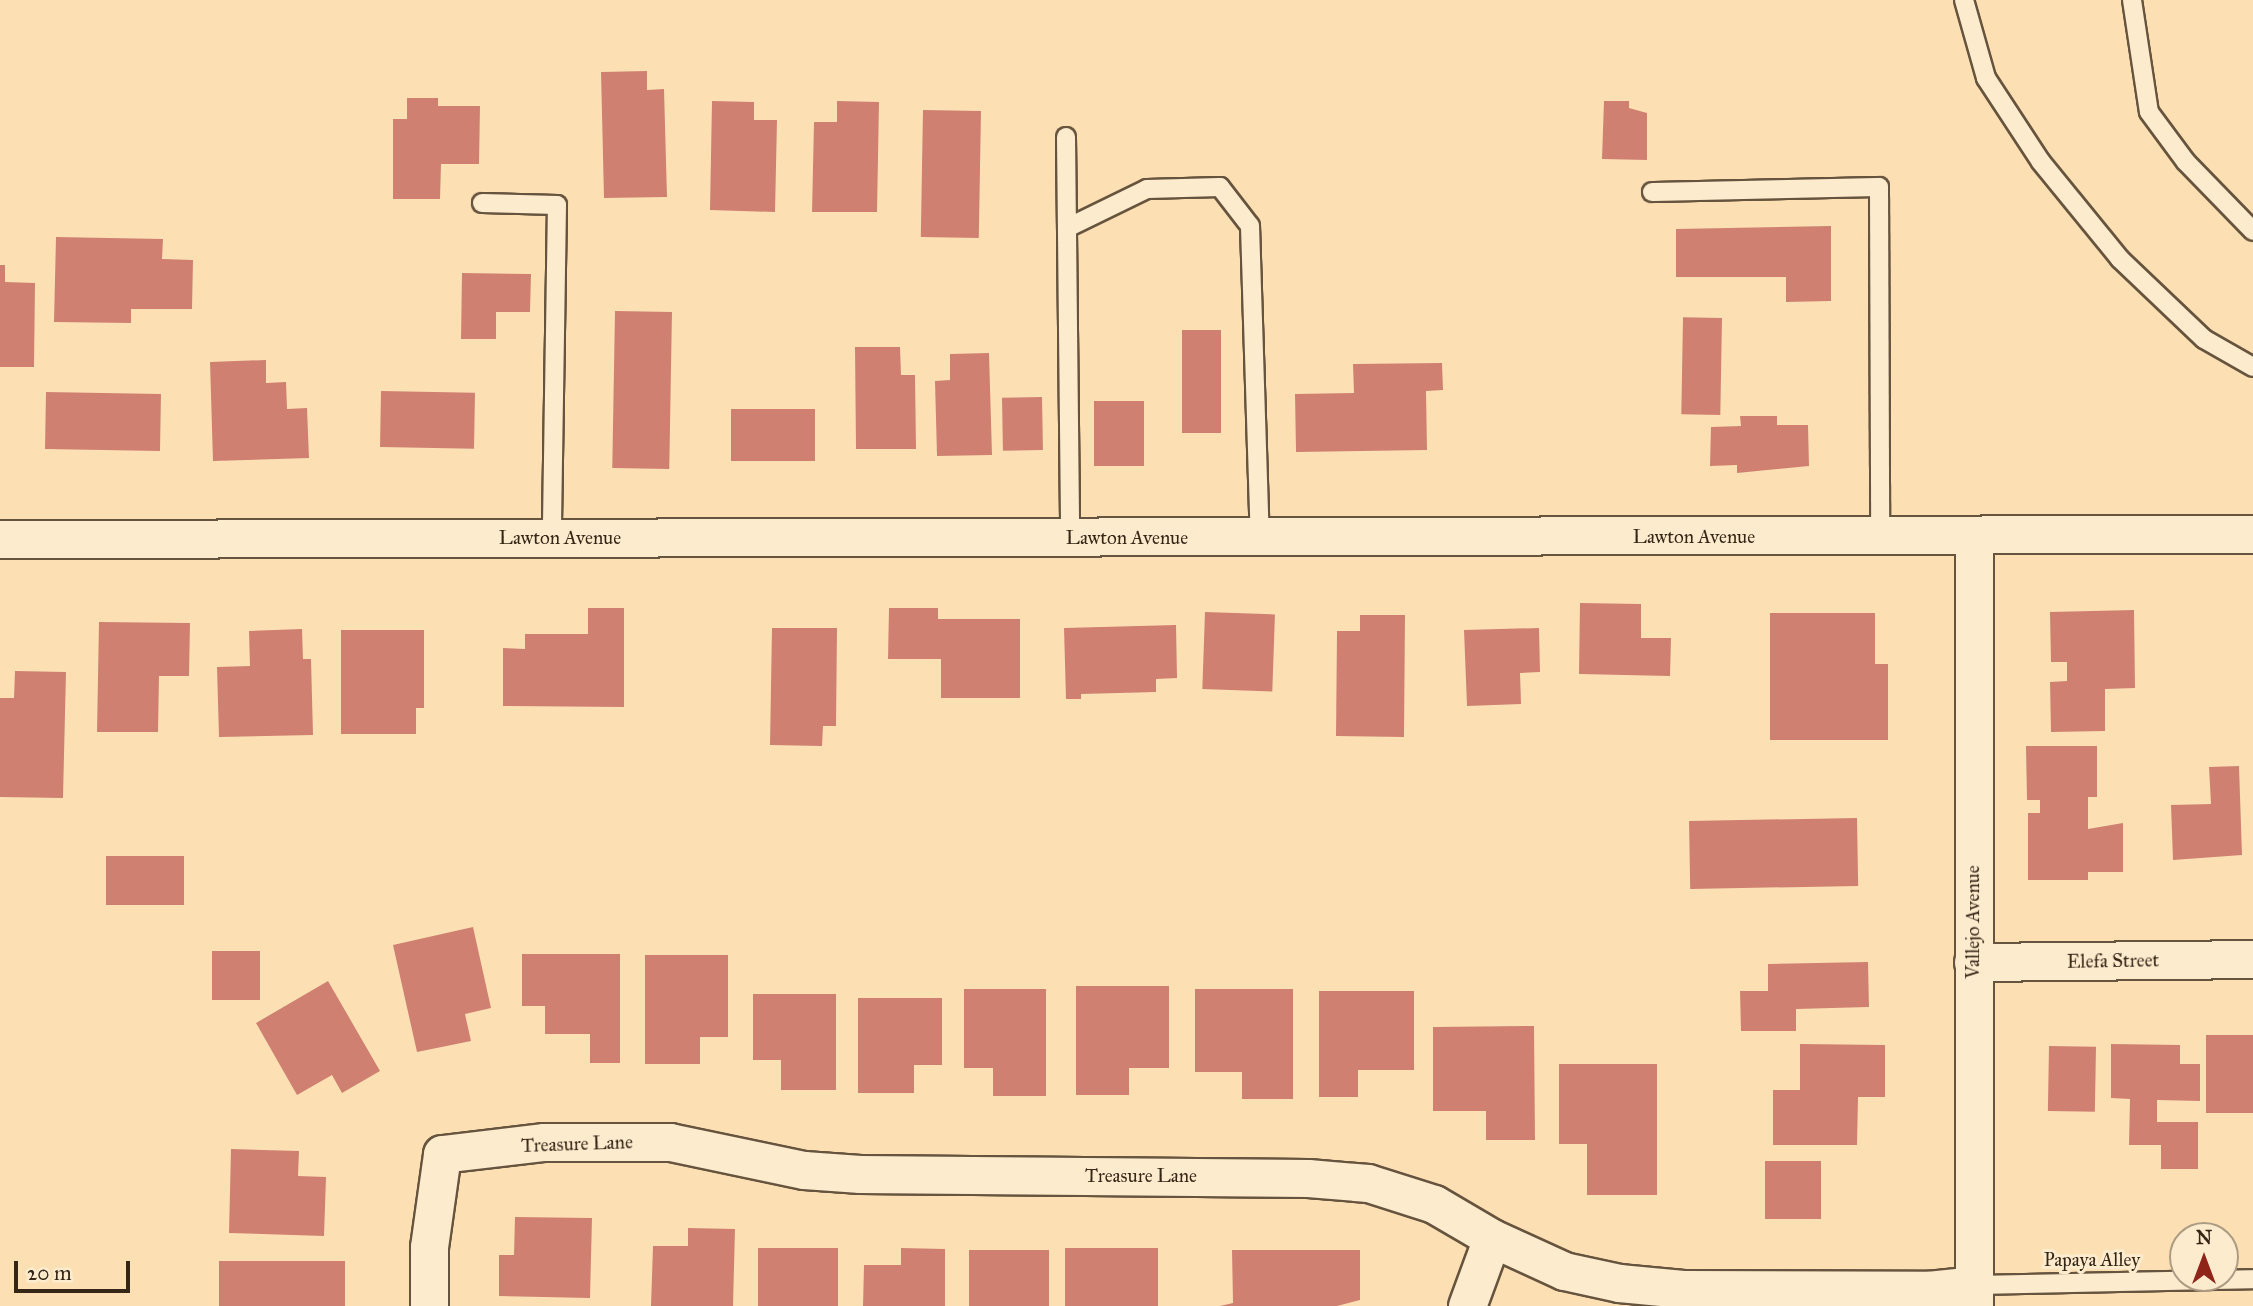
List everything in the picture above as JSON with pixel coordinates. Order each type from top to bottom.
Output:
[{"type":"street","name":"Lawton Avenue","points":[[0,539],[1973,537],[2253,534]]},
{"type":"street","name":"Vallejo Avenue","points":[[1973,537],[1974,1296]]},
{"type":"street","name":"Elefa Street","points":[[1973,962],[2253,959]]},
{"type":"street","name":"Treasure Lane","points":[[429,1306],[429,1247],[442,1154],[544,1142],[670,1142],[804,1170],[860,1174],[1308,1178],[1368,1183],[1434,1204],[1492,1238],[1563,1270],[1619,1283],[1683,1289],[1928,1290],[1974,1296]]},
{"type":"street","points":[[1467,1306],[1492,1238]]},
{"type":"lane","points":[[1964,0],[1986,78],[2041,162],[2120,259],[2204,340],[2253,367]]},
{"type":"lane","points":[[2132,0],[2149,112],[2186,162],[2253,231]]},
{"type":"lane","points":[[1066,137],[1070,538]]},
{"type":"lane","points":[[1067,228],[1147,189],[1220,187],[1251,226],[1259,538]]},
{"type":"lane","points":[[1653,192],[1879,187],[1880,537]]},
{"type":"lane","points":[[482,203],[556,205],[552,538]]},
{"type":"lane","name":"Papaya Alley","points":[[1974,1296],[2253,1279]]},
{"type":"building","points":[[647,71],[647,90],[664,89],[667,197],[604,198],[601,72]]},
{"type":"building","points":[[407,98],[438,98],[438,106],[480,106],[479,164],[441,164],[440,199],[393,199],[393,119],[407,119]]},
{"type":"building","points":[[712,101],[754,102],[754,120],[777,120],[775,212],[710,210]]},
{"type":"building","points":[[837,101],[879,102],[877,212],[812,212],[814,122],[837,122]]},
{"type":"building","points":[[1604,101],[1629,101],[1629,108],[1647,113],[1647,160],[1602,159]]},
{"type":"building","points":[[923,110],[981,111],[979,238],[921,237]]},
{"type":"building","points":[[1831,226],[1831,301],[1786,302],[1786,277],[1676,277],[1676,229]]},
{"type":"building","points":[[56,237],[163,239],[162,259],[193,260],[192,309],[131,309],[131,323],[54,322]]},
{"type":"building","points":[[0,265],[5,265],[5,282],[35,283],[34,367],[0,367]]},
{"type":"building","points":[[462,273],[531,274],[530,312],[496,312],[496,339],[461,339]]},
{"type":"building","points":[[615,311],[672,312],[669,469],[612,468]]},
{"type":"building","points":[[1683,317],[1722,318],[1720,415],[1681,414]]},
{"type":"building","points":[[1182,330],[1221,330],[1221,433],[1182,433]]},
{"type":"building","points":[[855,347],[900,347],[901,375],[915,375],[916,449],[856,449]]},
{"type":"building","points":[[989,353],[992,455],[937,456],[935,381],[950,380],[950,354]]},
{"type":"building","points":[[266,360],[266,383],[286,382],[287,409],[307,408],[309,458],[213,461],[210,362]]},
{"type":"building","points":[[1442,363],[1443,390],[1426,391],[1427,450],[1296,452],[1295,394],[1354,393],[1353,364]]},
{"type":"building","points":[[381,391],[475,393],[474,449],[380,447]]},
{"type":"building","points":[[46,392],[161,394],[160,451],[45,449]]},
{"type":"building","points":[[1042,397],[1043,450],[1003,451],[1002,398]]},
{"type":"building","points":[[1094,401],[1144,401],[1144,466],[1094,466]]},
{"type":"building","points":[[731,409],[815,409],[815,461],[731,461]]},
{"type":"building","points":[[1740,416],[1777,416],[1777,425],[1808,425],[1809,466],[1737,473],[1737,465],[1710,466],[1711,427],[1741,426]]},
{"type":"building","points":[[1580,603],[1641,604],[1641,638],[1671,638],[1670,676],[1579,674]]},
{"type":"building","points":[[588,608],[624,608],[624,707],[503,706],[503,648],[525,649],[525,634],[588,634]]},
{"type":"building","points":[[889,608],[938,608],[938,619],[1020,619],[1020,698],[941,698],[941,659],[888,659]]},
{"type":"building","points":[[2134,610],[2135,688],[2105,689],[2105,731],[2051,732],[2050,682],[2067,681],[2067,662],[2051,662],[2050,612]]},
{"type":"building","points":[[1205,612],[1275,614],[1272,691],[1202,689]]},
{"type":"building","points":[[1770,613],[1875,613],[1875,664],[1888,664],[1888,740],[1770,740]]},
{"type":"building","points":[[1360,615],[1405,615],[1404,737],[1336,736],[1337,631],[1360,631]]},
{"type":"building","points":[[99,622],[190,623],[189,676],[159,676],[158,732],[97,732]]},
{"type":"building","points":[[1176,625],[1177,678],[1156,679],[1156,692],[1081,694],[1081,699],[1066,699],[1064,628]]},
{"type":"building","points":[[772,628],[837,628],[836,726],[823,726],[822,746],[770,745]]},
{"type":"building","points":[[1539,628],[1540,672],[1520,673],[1521,704],[1467,706],[1464,630]]},
{"type":"building","points":[[302,629],[303,659],[311,659],[313,735],[219,737],[217,667],[250,666],[249,631]]},
{"type":"building","points":[[341,630],[424,630],[424,708],[416,708],[416,734],[341,734]]},
{"type":"building","points":[[15,671],[66,672],[63,798],[0,797],[0,698],[14,698]]},
{"type":"building","points":[[2026,746],[2097,746],[2097,797],[2088,797],[2088,829],[2123,823],[2123,872],[2088,872],[2088,880],[2028,880],[2028,813],[2040,813],[2040,800],[2027,800]]},
{"type":"building","points":[[2239,766],[2242,855],[2173,860],[2171,805],[2211,804],[2209,767]]},
{"type":"building","points":[[1857,818],[1858,886],[1690,889],[1689,821]]},
{"type":"building","points":[[106,856],[184,856],[184,905],[106,905]]},
{"type":"building","points":[[473,927],[491,1008],[465,1014],[471,1041],[417,1052],[393,945]]},
{"type":"building","points":[[212,951],[260,951],[260,1000],[212,1000]]},
{"type":"building","points":[[522,954],[620,954],[620,1063],[590,1063],[590,1034],[545,1034],[545,1006],[522,1006]]},
{"type":"building","points":[[645,955],[728,955],[728,1037],[700,1037],[700,1064],[645,1064]]},
{"type":"building","points":[[1868,962],[1869,1007],[1796,1009],[1796,1031],[1741,1031],[1740,991],[1768,991],[1768,964]]},
{"type":"building","points":[[328,981],[380,1071],[342,1093],[332,1075],[297,1095],[256,1023]]},
{"type":"building","points":[[1076,986],[1169,986],[1169,1068],[1129,1068],[1129,1095],[1076,1095]]},
{"type":"building","points":[[964,989],[1046,989],[1046,1096],[993,1096],[993,1068],[964,1068]]},
{"type":"building","points":[[1195,989],[1293,989],[1293,1099],[1242,1099],[1242,1072],[1195,1072]]},
{"type":"building","points":[[1319,991],[1414,991],[1414,1070],[1358,1070],[1358,1097],[1319,1097]]},
{"type":"building","points":[[753,994],[836,994],[836,1090],[781,1090],[781,1060],[753,1060]]},
{"type":"building","points":[[858,998],[942,998],[942,1065],[914,1065],[914,1093],[858,1093]]},
{"type":"building","points":[[1534,1026],[1535,1140],[1486,1140],[1486,1111],[1433,1111],[1433,1027]]},
{"type":"building","points":[[2206,1035],[2253,1035],[2253,1113],[2206,1113]]},
{"type":"building","points":[[1800,1044],[1885,1045],[1885,1097],[1858,1097],[1857,1145],[1773,1145],[1773,1090],[1800,1090]]},
{"type":"building","points":[[2111,1044],[2180,1045],[2180,1064],[2200,1064],[2200,1101],[2157,1100],[2157,1122],[2198,1122],[2198,1169],[2161,1169],[2161,1145],[2129,1145],[2130,1099],[2111,1098]]},
{"type":"building","points":[[2049,1046],[2096,1047],[2095,1112],[2048,1111]]},
{"type":"building","points":[[1559,1064],[1657,1064],[1657,1195],[1587,1195],[1587,1144],[1559,1144]]},
{"type":"building","points":[[231,1149],[299,1151],[298,1176],[326,1177],[324,1236],[229,1233]]},
{"type":"building","points":[[1765,1161],[1821,1161],[1821,1219],[1765,1219]]},
{"type":"building","points":[[515,1217],[592,1218],[590,1298],[499,1296],[499,1255],[514,1255]]},
{"type":"building","points":[[688,1228],[735,1229],[733,1306],[651,1306],[653,1246],[688,1246]]},
{"type":"building","points":[[758,1248],[838,1248],[838,1306],[758,1306]]},
{"type":"building","points":[[901,1248],[945,1249],[945,1306],[863,1306],[864,1265],[901,1265]]},
{"type":"building","points":[[1065,1248],[1158,1248],[1158,1306],[1065,1306]]},
{"type":"building","points":[[969,1250],[1049,1250],[1049,1306],[969,1306]]},
{"type":"building","points":[[1232,1250],[1360,1250],[1360,1300],[1337,1306],[1220,1306],[1233,1303]]},
{"type":"building","points":[[219,1261],[345,1261],[345,1306],[219,1306]]}]
